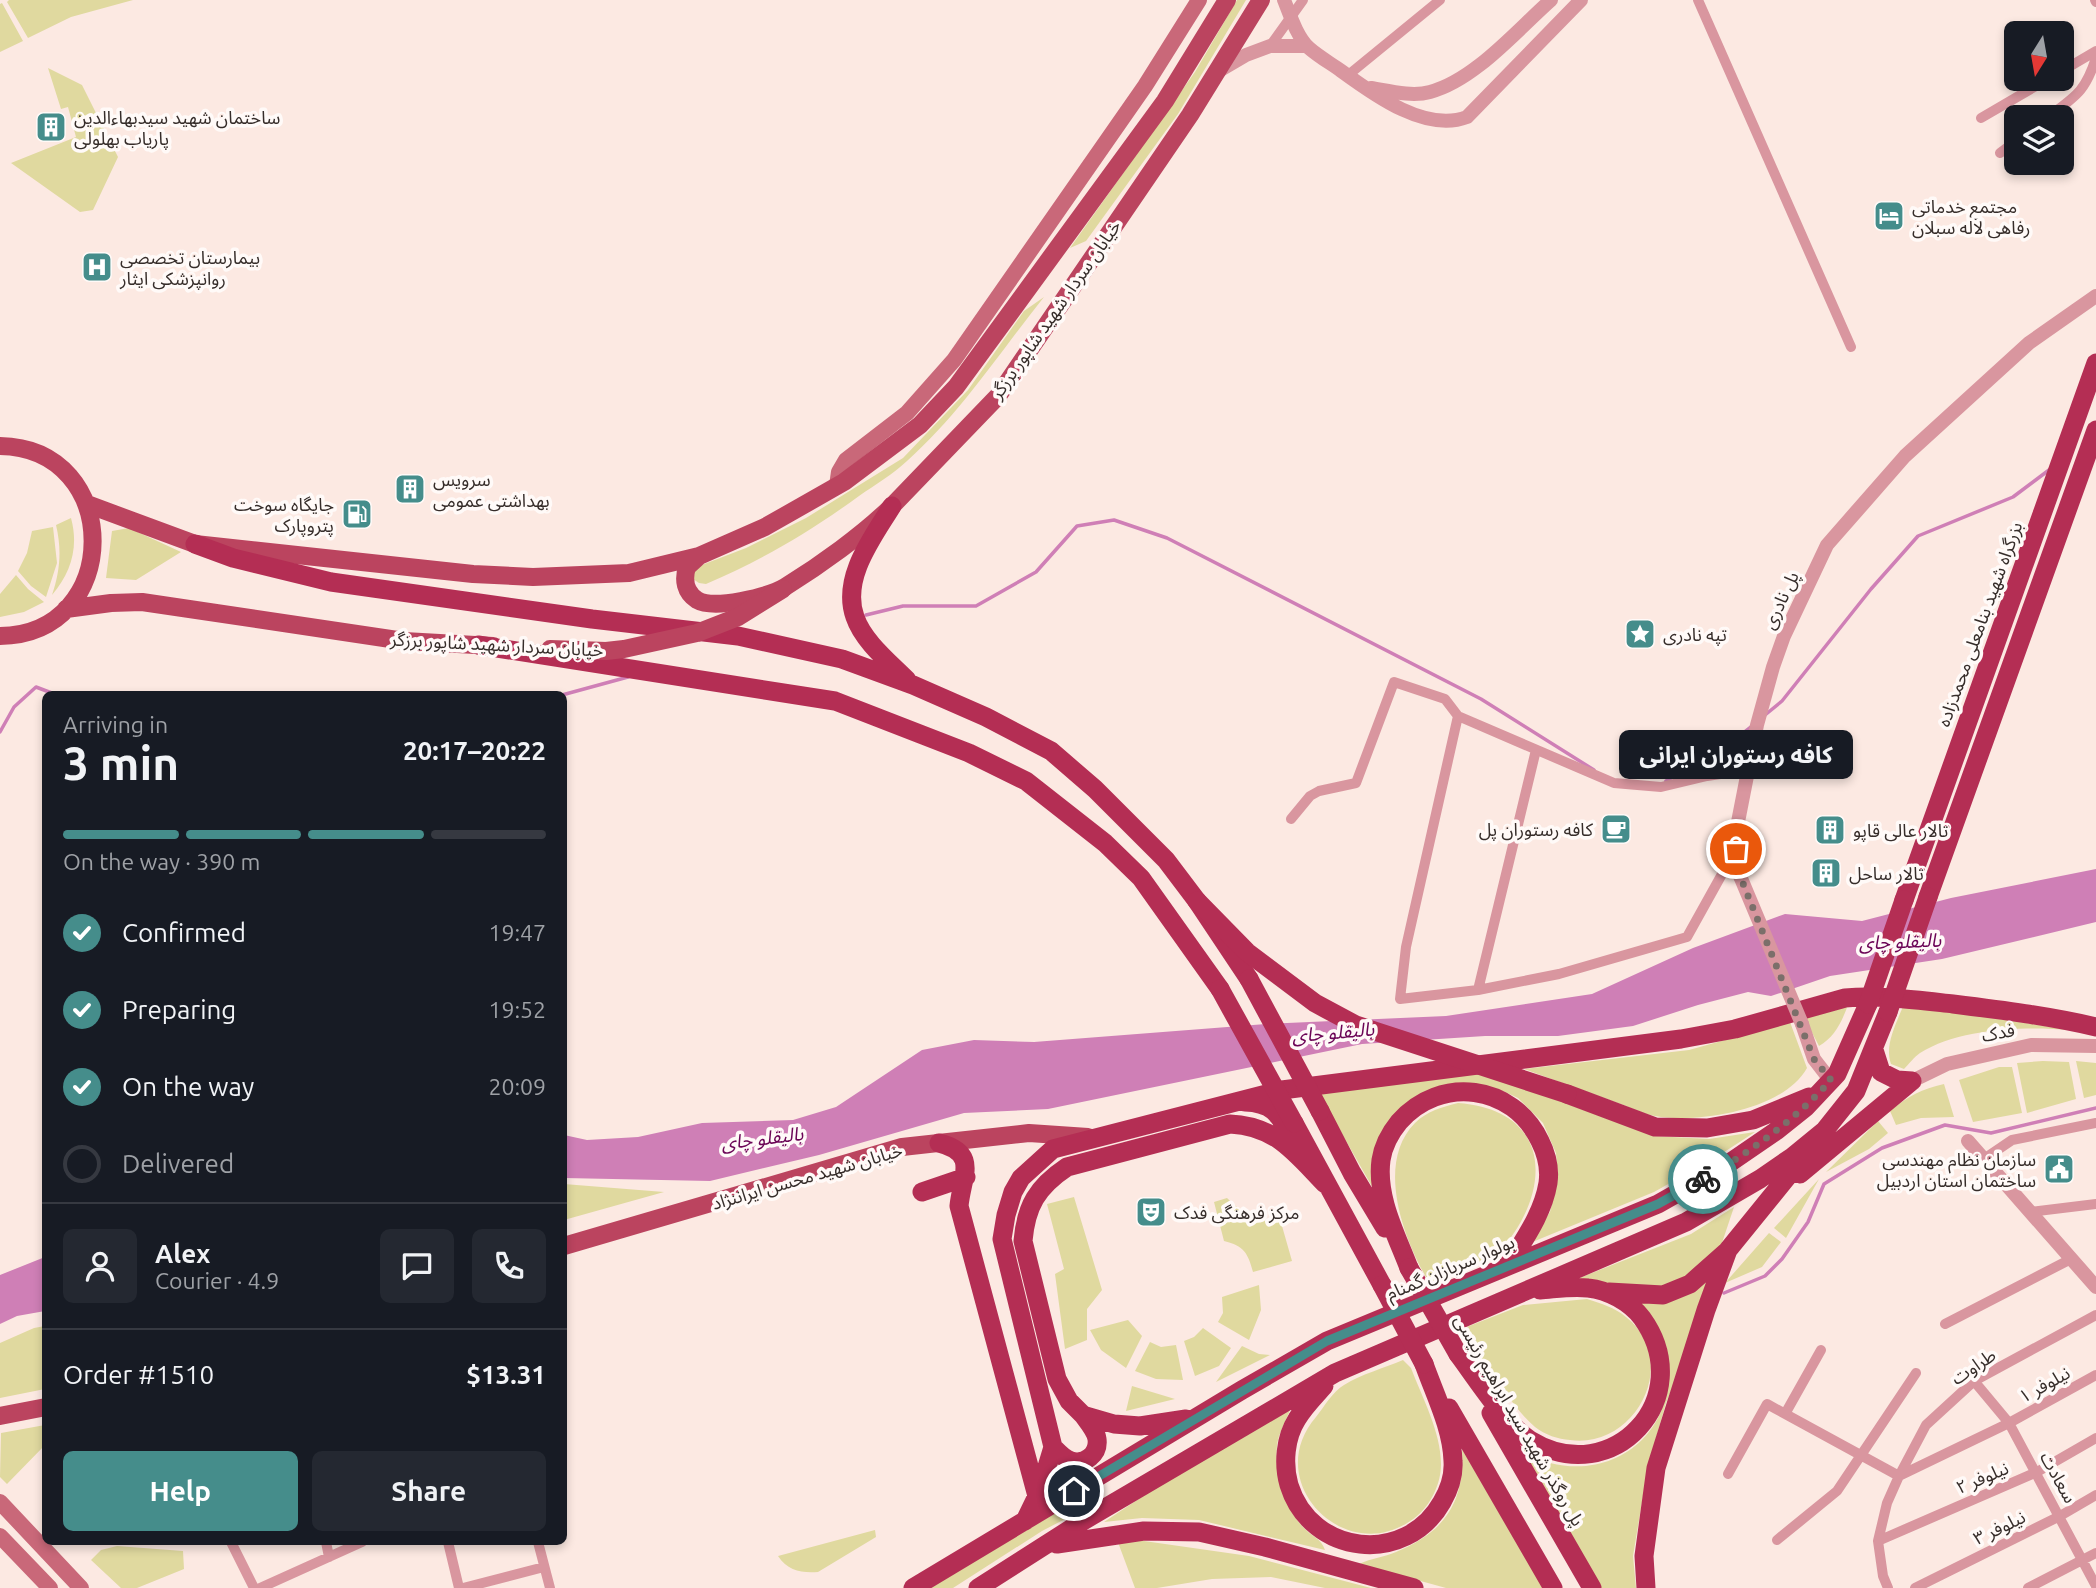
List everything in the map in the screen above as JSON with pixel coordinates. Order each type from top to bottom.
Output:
[{"type":"highway","name":"بزرگراه شهید بنامعلی محمدزاده","points":[[1904,900],[2096,363]]},
{"type":"highway","points":[[1601,1292],[1663,1295],[1690,1284],[1728,1250],[1856,1091],[1888,1012],[2093,439]]},
{"type":"highway","points":[[892,506],[864,551],[851,598],[855,618],[873,644],[913,685]]},
{"type":"highway","points":[[195,544],[233,558],[331,582],[592,619],[738,636],[842,659],[913,685],[986,717],[1051,751],[1132,823],[1166,860],[1197,901],[1247,952],[1315,1003],[1356,1025],[1567,1094],[1655,1127],[1707,1128],[1753,1121],[1825,1087]]},
{"type":"highway","points":[[478,645],[835,701],[969,753],[1026,781],[1105,843],[1141,877],[1220,989],[1424,1364],[1553,1588]]},
{"type":"highway","name":"بولوار سربازان گمنام","points":[[913,1588],[1327,1341],[1658,1204],[1724,1166],[1776,1131],[1838,1074],[1868,1004],[1904,900]]},
{"type":"highway","name":"پل روگذر شهید سید ابراهیم رئیسی","points":[[1197,901],[1249,979],[1352,1173],[1592,1588]]},
{"type":"highway","points":[[1025,1521],[1037,1496],[1053,1447],[1002,1240],[1013,1192],[1028,1171],[1054,1149],[1282,1090],[1681,1039],[1735,1029],[1830,1001],[1863,996],[1987,1008],[2096,1027]]},
{"type":"highway","points":[[1874,1050],[1881,1072],[1897,1080],[1912,1081]]},
{"type":"highway","points":[[1768,1202],[1912,1081]]},
{"type":"highway","points":[[1409,1268],[1380,1186],[1381,1158],[1391,1132],[1409,1110],[1433,1096],[1461,1091],[1489,1094],[1514,1107],[1534,1127],[1545,1153],[1548,1180],[1542,1207],[1509,1264]]},
{"type":"highway","points":[[1238,1101],[1265,1104],[1275,1111],[1293,1139],[1303,1177],[1320,1192],[1384,1309],[1395,1313]]},
{"type":"highway","points":[[1053,1447],[1074,1462],[1080,1462],[1092,1456],[1097,1439],[1083,1415],[1069,1401],[1057,1379],[1023,1241],[1025,1223],[1036,1193],[1067,1167],[1230,1124],[1249,1125],[1266,1131],[1289,1146],[1325,1184]]},
{"type":"highway","points":[[978,1588],[1095,1514],[1335,1373],[1686,1222],[1792,1157],[1825,1130]]},
{"type":"highway","points":[[939,1143],[953,1147],[962,1154],[965,1163],[959,1206],[1037,1496]]},
{"type":"highway","points":[[922,1192],[965,1177]]},
{"type":"highway","points":[[1647,1585],[1644,1556],[1656,1468],[1728,1250]]},
{"type":"highway","points":[[1458,1354],[1508,1419],[1527,1439],[1552,1452],[1580,1455],[1608,1450],[1632,1436],[1650,1414],[1660,1388],[1661,1360],[1653,1334],[1636,1311],[1614,1295],[1587,1287],[1520,1292]]},
{"type":"highway","points":[[988,1313],[1018,1306]]},
{"type":"highway","points":[[1335,1373],[1296,1420],[1286,1445],[1286,1473],[1294,1499],[1310,1522],[1334,1538],[1360,1546],[1388,1544],[1415,1533],[1435,1514],[1449,1490],[1454,1462],[1449,1435],[1424,1364]]},
{"type":"highway","points":[[1083,1415],[1114,1424],[1140,1426],[1197,1417]]},
{"type":"highway","points":[[1045,1547],[1144,1531],[1199,1532],[1415,1588]]},
{"type":"main road","points":[[837,486],[839,472],[846,460],[907,413],[954,360],[1145,86],[1199,0]]},
{"type":"main road","name":"خیابان سردار شهید شاپور برزگر","points":[[87,504],[195,544],[460,573],[533,577],[629,573],[699,556],[765,527],[837,486],[920,425],[956,387],[1165,100],[1227,0]]},
{"type":"main road","name":"خیابان سردار شهید شاپور برزگر","points":[[65,609],[142,602],[404,641],[606,651],[697,633],[738,617],[783,589],[874,524],[998,396],[1216,73],[1261,0]]},
{"type":"main road","points":[[0,446],[33,452],[52,462],[76,485],[87,504],[94,535],[92,562],[82,587],[65,609],[55,618],[31,631],[0,636]]},
{"type":"main road","points":[[699,556],[687,567],[685,584],[695,599],[702,603],[724,604],[783,589]]},
{"type":"main road","name":"خیابان شهید محسن ایراننژاد","points":[[567,1245],[902,1147],[1028,1133],[1098,1137]]},
{"type":"main road","points":[[0,1416],[42,1408]]},
{"type":"main road","points":[[0,1502],[81,1588]]},
{"type":"main road","points":[[0,1536],[50,1588]]},
{"type":"street","points":[[1284,0],[1290,17],[1307,46],[1395,107],[1440,121],[1456,121],[1467,117],[1581,0]]},
{"type":"street","points":[[1270,46],[1303,0]]},
{"type":"street","points":[[1347,76],[1440,0]]},
{"type":"street","points":[[1362,86],[1403,93],[1428,92],[1448,85],[1477,67],[1551,0]]},
{"type":"street","points":[[1698,0],[1851,347]]},
{"type":"street","points":[[1216,73],[1246,55],[1270,46],[1307,46]]},
{"type":"street","points":[[2074,64],[2096,51]]},
{"type":"street","points":[[2064,105],[2080,93],[2090,77],[2096,58]]},
{"type":"street","points":[[1981,118],[2027,91]]},
{"type":"street","points":[[2000,153],[2004,150]]},
{"type":"street","name":"پل نادری","points":[[1825,1087],[1802,1024],[1740,876],[1736,849],[1747,771],[1757,726],[1784,636],[1827,545],[1905,456],[2029,343],[2096,296]]},
{"type":"street","points":[[1291,819],[1310,796],[1356,783],[1394,682],[1445,699],[1458,716],[1614,783],[1661,787],[1707,776],[1747,771]]},
{"type":"street","points":[[1458,716],[1406,947],[1399,999],[1478,990],[1559,974],[1687,936],[1736,849]]},
{"type":"street","points":[[1478,990],[1536,750]]},
{"type":"street","name":"فدک","points":[[1912,1081],[1956,1062],[2031,1045],[2096,1046]]},
{"type":"street","points":[[1984,1159],[2012,1140],[2096,1123]]},
{"type":"street","points":[[1968,1141],[2096,1287]]},
{"type":"street","points":[[2030,1212],[2096,1204]]},
{"type":"street","points":[[1945,1324],[2071,1259]]},
{"type":"street","name":"طراوت","points":[[1888,1588],[1883,1576],[1878,1541],[1887,1503],[1926,1425],[1975,1381],[2096,1315]]},
{"type":"street","points":[[1785,1414],[1821,1350]]},
{"type":"street","points":[[1777,1540],[1838,1491],[1916,1373]]},
{"type":"street","name":"نیلوفر ۱","points":[[2009,1423],[2096,1375]]},
{"type":"street","name":"سعادت","points":[[1975,1381],[2009,1423],[2096,1586]]},
{"type":"street","points":[[1728,1474],[1767,1404],[1899,1476],[2009,1423]]},
{"type":"street","name":"نیلوفر ۲","points":[[1878,1541],[2037,1472],[2096,1438]]},
{"type":"street","name":"نیلوفر ۳","points":[[1915,1588],[2060,1516],[2096,1495]]},
{"type":"street","points":[[232,1545],[254,1588]]},
{"type":"street","points":[[327,1545],[329,1557]]},
{"type":"street","points":[[260,1588],[355,1545]]},
{"type":"street","points":[[449,1545],[461,1588],[544,1567]]},
{"type":"street","points":[[539,1545],[550,1588]]},
{"type":"street","points":[[2028,1588],[2096,1553]]},
{"type":"shaded area","points":[[133,0],[71,17],[28,38],[7,2]]},
{"type":"shaded area","points":[[1237,0],[1246,0],[1178,114],[1086,241],[1070,248],[1195,72]]},
{"type":"shaded area","points":[[2,3],[23,41],[0,52],[0,4]]},
{"type":"shaded area","points":[[48,68],[82,85],[118,157],[93,210],[80,212],[11,163],[76,137],[68,107],[61,109]]},
{"type":"shaded area","points":[[1044,297],[945,423],[896,470],[822,522],[766,555],[706,584],[693,579],[694,568],[746,548],[806,518],[903,458],[968,390],[1024,311]]},
{"type":"shaded area","points":[[71,518],[74,539],[72,559],[59,587],[52,595],[59,560],[56,525]]},
{"type":"shaded area","points":[[53,527],[57,563],[46,597],[31,586],[18,571],[27,553],[32,531]]},
{"type":"shaded area","points":[[129,528],[181,552],[136,580],[106,578],[112,531]]},
{"type":"shaded area","points":[[16,575],[44,602],[24,612],[0,617],[0,594]]},
{"type":"shaded area","points":[[1904,1004],[2070,1030],[2013,1029],[1954,1038],[1918,1055],[1904,1069],[1891,1064],[1889,1049]]},
{"type":"shaded area","points":[[1848,1005],[1834,1033],[1819,1046],[1804,1017]]},
{"type":"shaded area","points":[[1790,1022],[1807,1068],[1796,1082],[1760,1104],[1716,1115],[1673,1118],[1650,1115],[1524,1069],[1689,1050]]},
{"type":"shaded area","points":[[2076,1061],[2096,1063],[2096,1095],[2084,1098]]},
{"type":"shaded area","points":[[2069,1062],[2076,1099],[2027,1113],[2017,1063]]},
{"type":"shaded area","points":[[1999,1067],[2012,1067],[2022,1113],[1973,1122],[1959,1080]]},
{"type":"shaded area","points":[[1466,1071],[1506,1081],[1654,1136],[1709,1139],[1755,1132],[1654,1192],[1530,1243],[1550,1212],[1558,1178],[1556,1153],[1543,1123],[1518,1098],[1503,1091],[1407,1105],[1374,1190],[1317,1090]]},
{"type":"shaded area","points":[[1944,1084],[1954,1117],[1921,1118],[1896,1125],[1890,1111],[1916,1094]]},
{"type":"shaded area","points":[[1458,1103],[1490,1109],[1512,1121],[1527,1138],[1535,1158],[1535,1181],[1528,1206],[1516,1230],[1498,1253],[1476,1266],[1430,1284],[1403,1226],[1395,1181],[1397,1160],[1403,1140],[1415,1123],[1430,1112]]},
{"type":"shaded area","points":[[1878,1121],[1888,1133],[1869,1149],[1826,1172]]},
{"type":"shaded area","points":[[1819,1179],[1786,1238],[1774,1228]]},
{"type":"shaded area","points":[[567,1184],[664,1192],[567,1219]]},
{"type":"shaded area","points":[[1074,1197],[1102,1290],[1087,1309],[1087,1340],[1065,1349],[1055,1274],[1064,1269],[1047,1204]]},
{"type":"shaded area","points":[[1227,1198],[1251,1215],[1264,1219],[1280,1219],[1292,1261],[1253,1272],[1244,1251],[1224,1241],[1214,1202]]},
{"type":"shaded area","points":[[1734,1207],[1666,1403],[1648,1466],[1633,1556],[1636,1588],[1601,1588],[1521,1448],[1550,1463],[1578,1466],[1603,1463],[1625,1453],[1644,1438],[1658,1418],[1666,1395],[1668,1370],[1663,1342],[1654,1322],[1644,1309],[1569,1282],[1691,1234]]},
{"type":"shaded area","points":[[1769,1233],[1781,1242],[1762,1267],[1725,1283]]},
{"type":"shaded area","points":[[1259,1285],[1261,1310],[1249,1340],[1218,1322],[1223,1313],[1222,1297]]},
{"type":"shaded area","points":[[1587,1299],[1608,1306],[1626,1317],[1642,1335],[1650,1356],[1650,1377],[1644,1398],[1632,1416],[1615,1431],[1594,1439],[1570,1440],[1543,1432],[1522,1414],[1481,1361],[1464,1328],[1523,1305]]},
{"type":"shaded area","points":[[1128,1320],[1142,1336],[1126,1368],[1101,1350],[1090,1330]]},
{"type":"shaded area","points":[[42,1327],[42,1390],[0,1398],[0,1343]]},
{"type":"shaded area","points":[[1203,1328],[1231,1348],[1219,1366],[1195,1376],[1184,1341],[1194,1337]]},
{"type":"shaded area","points":[[1150,1342],[1161,1347],[1176,1345],[1183,1380],[1156,1379],[1135,1371]]},
{"type":"shaded area","points":[[1242,1346],[1259,1354],[1270,1355],[1216,1382]]},
{"type":"shaded area","points":[[1403,1360],[1411,1368],[1438,1440],[1441,1471],[1437,1486],[1431,1500],[1417,1516],[1391,1531],[1365,1533],[1340,1527],[1320,1512],[1305,1492],[1298,1468],[1301,1442],[1316,1417],[1340,1388]]},
{"type":"shaded area","points":[[1132,1386],[1175,1399],[1126,1411]]},
{"type":"shaded area","points":[[1290,1410],[1278,1441],[1276,1457],[1279,1478],[1296,1519],[1325,1550],[1199,1520],[1142,1518],[1104,1522],[1181,1471]]},
{"type":"shaded area","points":[[42,1426],[42,1448],[7,1484],[0,1477],[1,1433]]},
{"type":"shaded area","points":[[1462,1449],[1543,1588],[1446,1588],[1359,1564],[1413,1544],[1439,1525],[1455,1500],[1460,1485]]},
{"type":"shaded area","points":[[1085,1495],[1089,1496],[1090,1500],[1069,1517],[1042,1531],[953,1588],[930,1588]]},
{"type":"shaded area","points":[[875,1530],[876,1537],[818,1572],[795,1570],[778,1556]]},
{"type":"shaded area","points":[[1116,1537],[1249,1556],[1371,1588],[1325,1588],[1271,1577],[1212,1579],[1157,1588],[1135,1588]]},
{"type":"shaded area","points":[[117,1546],[183,1551],[184,1569],[137,1588],[121,1588],[91,1560],[101,1550]]},
{"type":"water","name":"بالیقلو چای","points":[[2096,869],[2096,922],[1942,959],[1830,976],[1771,996],[1748,992],[1633,1026],[1558,1036],[1485,1036],[1362,1044],[1048,1109],[964,1113],[819,1155],[710,1181],[567,1178],[567,1136],[587,1140],[638,1137],[702,1123],[793,1120],[836,1107],[922,1050],[974,1040],[1034,1042],[1266,1024],[1446,1016],[1592,994],[1693,948],[1785,914],[1862,921],[1951,898]]},
{"type":"water","points":[[42,1258],[42,1312],[17,1316],[0,1324],[0,1275]]},
{"type":"waterway","points":[[1765,715],[1782,701],[1871,589],[1918,536],[2013,497],[2049,470]]},
{"type":"waterway","points":[[866,615],[903,606],[976,606],[1036,572],[1077,526],[1114,520],[1167,538],[1481,699],[1594,770]]},
{"type":"waterway","points":[[567,694],[628,677]]},
{"type":"waterway","points":[[0,732],[14,707],[36,687],[46,691]]},
{"type":"waterway","points":[[1666,781],[1728,745],[1751,727]]},
{"type":"waterway","points":[[1724,1293],[1765,1276],[1782,1259],[1808,1222],[1824,1184],[1882,1148],[1945,1125],[1991,1133],[2096,1108]]},
{"type":"way so far","points":[[1703,1179],[1776,1131],[1806,1107],[1831,1080],[1814,1059],[1740,876],[1736,849]]},
{"type":"place","name":"ساختمان شهید سیدبهاءالدین پاریاب بهلولی","points":[[51,127]]},
{"type":"place","name":"مجتمع خدماتی رفاهی لاله سبلان","points":[[1889,216]]},
{"type":"place","name":"بیمارستان تخصصی روانپزشکی ایثار","points":[[97,267]]},
{"type":"place","name":"سرویس بهداشتی عمومی","points":[[410,489]]},
{"type":"place","name":"جایگاه سوخت پتروپارک","points":[[357,514]]},
{"type":"place","name":"تپه نادری","points":[[1640,634]]},
{"type":"place","name":"کافه رستوران پل","points":[[1616,829]]},
{"type":"place","name":"تالار عالی قاپو","points":[[1830,830]]},
{"type":"place","name":"کافه رستوران ایرانی","points":[[1736,849]]},
{"type":"place","name":"تالار ساحل","points":[[1826,873]]},
{"type":"place","name":"سازمان نظام مهندسی ساختمان استان اردبیل","points":[[2059,1169]]},
{"type":"place","name":"مرکز فرهنگی فدک","points":[[1151,1212]]},
{"type":"route","points":[[1074,1491],[1327,1341],[1658,1204],[1703,1179]]}]
